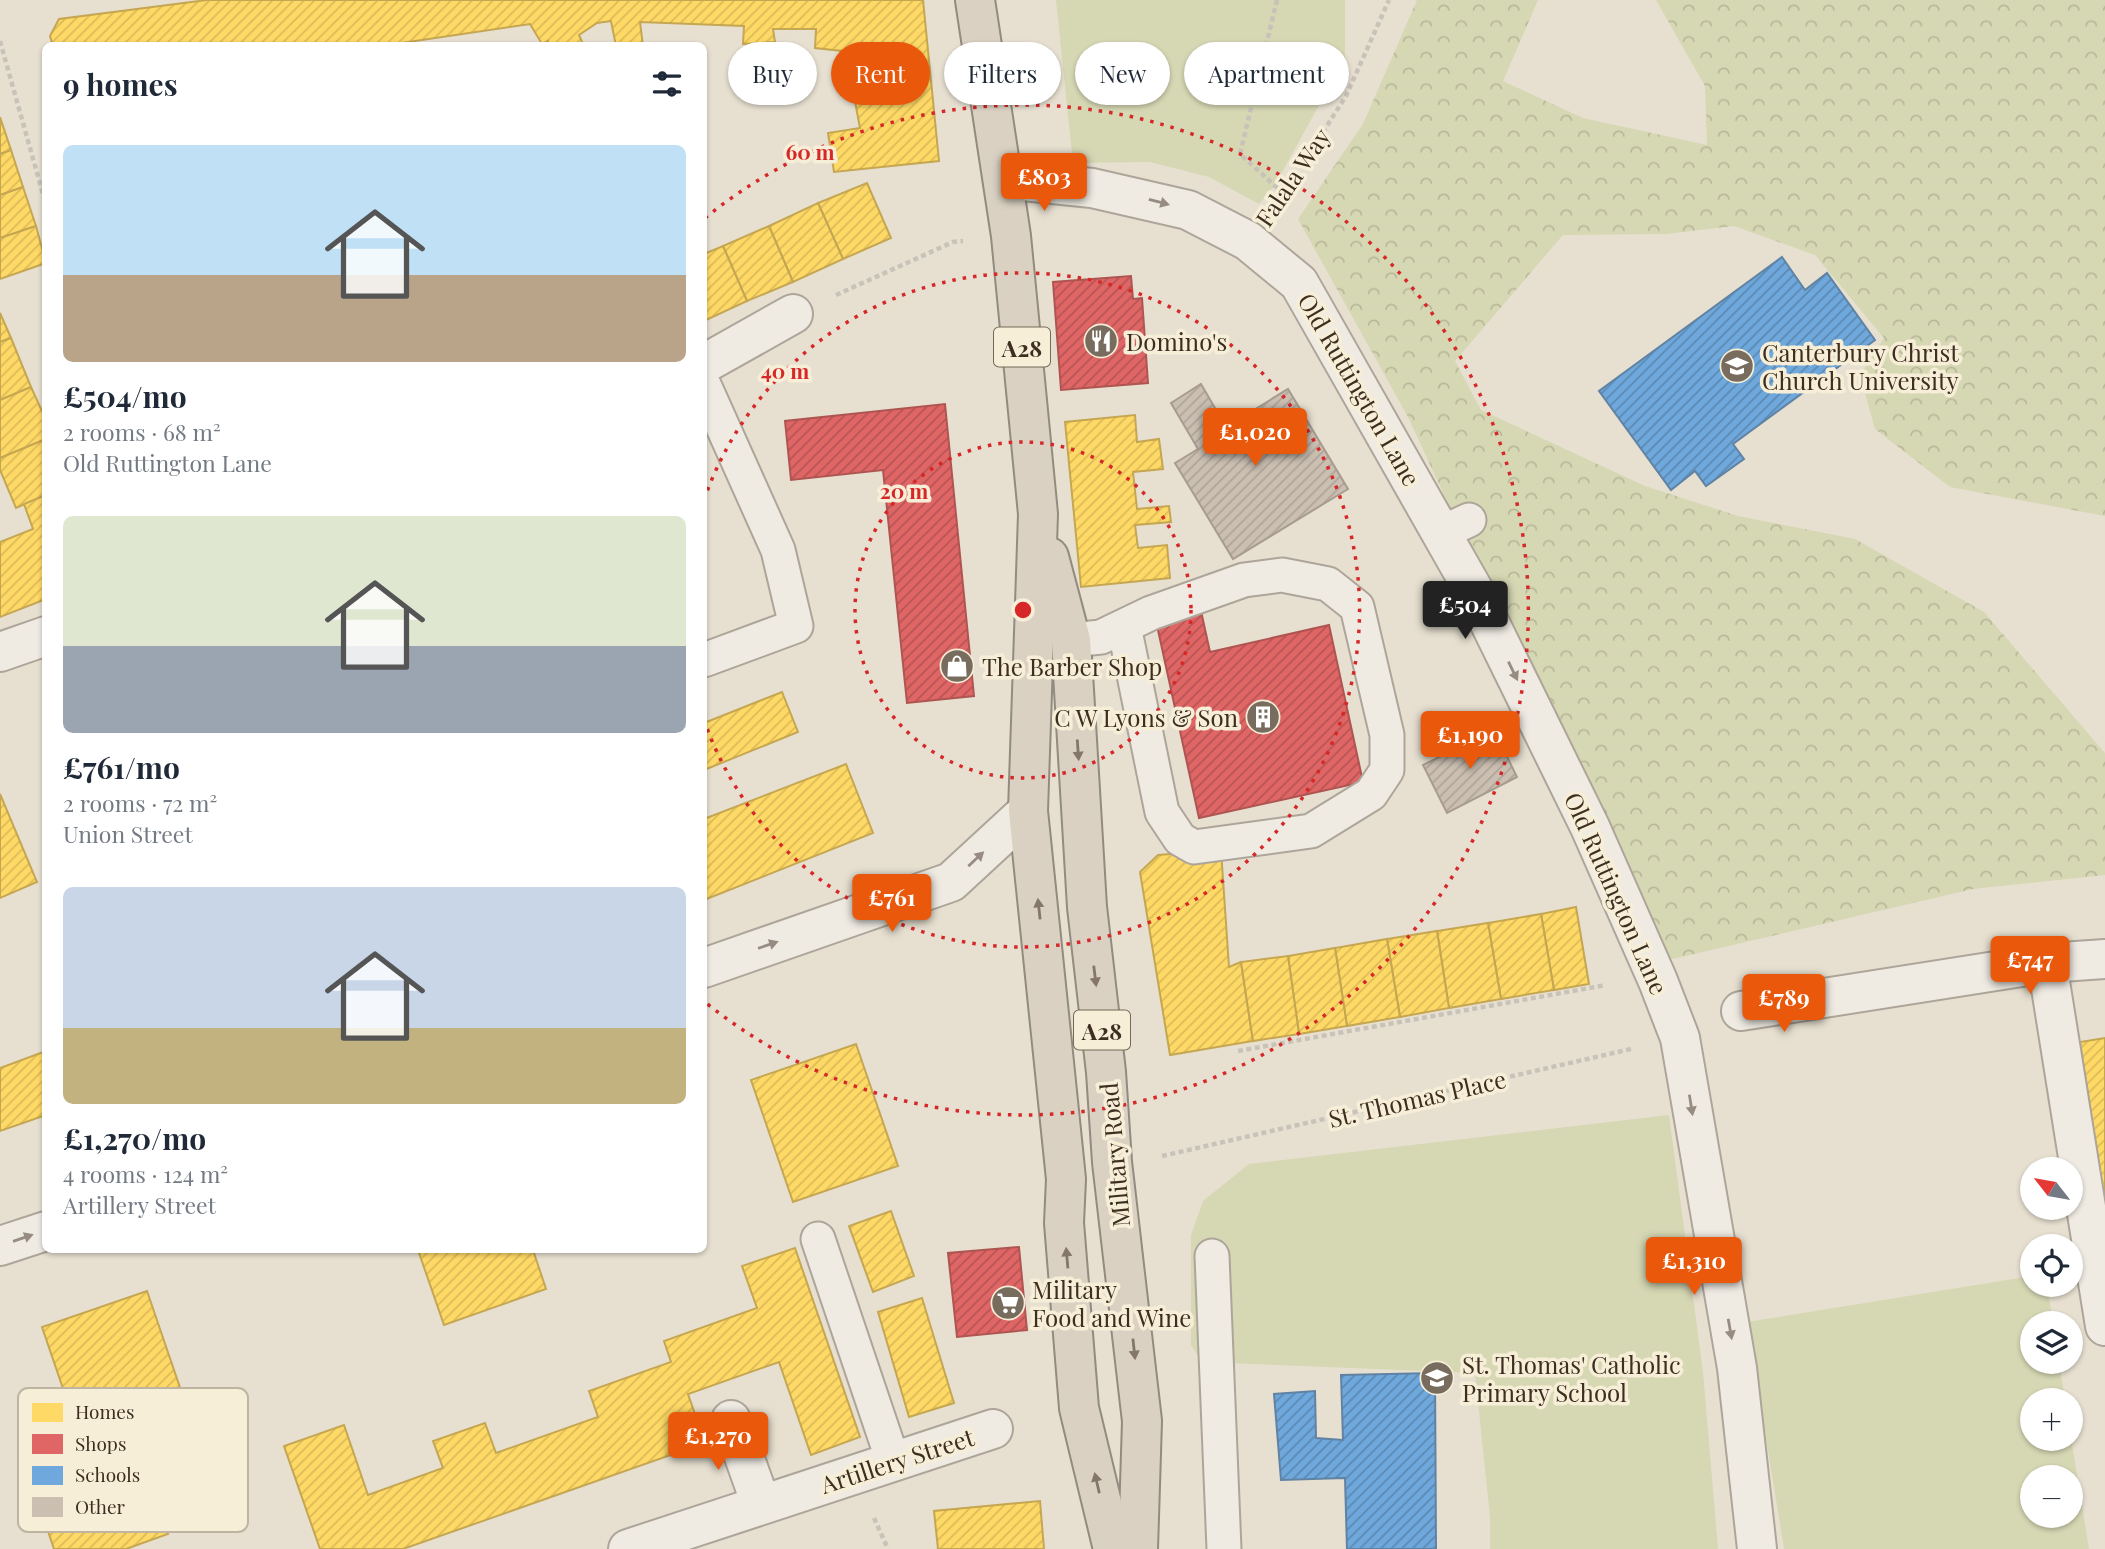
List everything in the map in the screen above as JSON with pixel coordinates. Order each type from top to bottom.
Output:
[{"type":"highway","name":"Military Road","points":[[975,0],[1003,179],[1038,514],[1028,811],[1066,1178],[1064,1223],[1079,1408],[1113,1549]]},
{"type":"highway","name":"Military Road","points":[[1038,514],[1070,640],[1087,907],[1106,1072],[1112,1162],[1142,1421],[1138,1549]]},
{"type":"street","name":"Old Ruttington Lane","points":[[1003,179],[1140,197],[1188,210],[1248,240],[1299,283],[1455,526],[1474,591],[1590,827],[1656,976],[1680,1038],[1737,1368],[1757,1549]]},
{"type":"street","points":[[707,362],[793,314]]},
{"type":"street","points":[[0,652],[42,637]]},
{"type":"street","points":[[707,967],[951,882],[1028,811]]},
{"type":"street","points":[[1741,1011],[2047,963],[2105,959]]},
{"type":"street","points":[[2047,963],[2105,1326]]},
{"type":"street","points":[[0,1246],[42,1232]]},
{"type":"street","points":[[731,1420],[761,1504]]},
{"type":"street","name":"Artillery Street","points":[[628,1549],[993,1429]]},
{"type":"lane","points":[[707,392],[778,550],[796,626],[707,659]]},
{"type":"lane","points":[[1070,640],[1101,637],[1124,626],[1244,580],[1282,575],[1328,584],[1357,607],[1387,735],[1387,770],[1371,794],[1311,831],[1194,848],[1180,839],[1162,812],[1124,626]]},
{"type":"lane","points":[[818,1239],[893,1461]]},
{"type":"lane","points":[[1212,1256],[1224,1549]]},
{"type":"path","points":[[1277,0],[1240,154],[1285,195]]},
{"type":"path","name":"Falala Way","points":[[1248,240],[1285,195],[1346,96],[1389,0]]},
{"type":"path","points":[[0,41],[42,191]]},
{"type":"path","points":[[793,314],[953,242]]},
{"type":"path","points":[[1238,1051],[1656,976]]},
{"type":"path","name":"St. Thomas Place","points":[[1154,1158],[1680,1038]]},
{"type":"green space","points":[[1056,0],[1345,0],[1345,42],[1184,42],[1184,105],[1319,105],[1275,185],[1259,204],[1209,177],[1150,162],[1073,163]]},
{"type":"green space","points":[[1417,0],[1538,0],[1503,81],[1583,118],[1707,145],[1705,86],[1656,0],[2105,0],[2105,516],[1950,487],[1875,429],[1860,375],[1884,338],[1815,255],[1734,226],[1666,234],[1563,235],[1455,361],[1481,410],[1645,486],[1738,516],[1855,539],[1984,612],[2105,753],[2105,875],[1973,889],[1660,962],[1408,417],[1298,219],[1363,124]]},
{"type":"green space","name":"St. Thomas' Catholic Primary School","points":[[1669,1115],[1703,1372],[1718,1549],[1490,1549],[1490,1517],[1475,1373],[1202,1362],[1191,1345],[1191,1235],[1203,1201],[1249,1164]]},
{"type":"green space","name":"St. Thomas' Catholic Primary School","points":[[2020,1278],[2020,1297],[2049,1297],[2051,1311],[2020,1311],[2020,1374],[2061,1374],[2063,1388],[2020,1388],[2020,1451],[2073,1451],[2075,1465],[2020,1465],[2020,1528],[2083,1528],[2083,1512],[2089,1549],[1784,1549],[1747,1322]]},
{"type":"building: Homes","points":[[207,0],[923,0],[927,42],[831,42],[831,50],[817,48],[816,29],[773,29],[775,42],[743,42],[744,26],[640,22],[642,42],[615,42],[611,21],[597,23],[579,35],[582,42],[541,42],[530,24],[408,42],[52,42],[50,36],[59,19]]},
{"type":"building: Homes","points":[[930,70],[939,161],[834,172],[828,133],[860,128],[856,105],[930,105]]},
{"type":"building: Homes","points":[[0,117],[11,150],[0,154]]},
{"type":"building: Homes","points":[[11,150],[23,187],[0,195],[0,154]]},
{"type":"building: Homes","points":[[867,183],[891,238],[843,259],[818,203]]},
{"type":"building: Homes","points":[[23,187],[36,226],[0,238],[0,195]]},
{"type":"building: Homes","points":[[818,203],[843,259],[793,282],[769,226]]},
{"type":"building: Homes","points":[[36,226],[42,248],[42,264],[0,279],[0,238]]},
{"type":"building: Homes","points":[[769,226],[793,282],[747,301],[723,246]]},
{"type":"building: Homes","points":[[723,246],[747,301],[707,320],[707,253]]},
{"type":"building: Homes","points":[[0,313],[11,338],[0,342]]},
{"type":"building: Homes","points":[[11,338],[31,387],[0,400],[0,342]]},
{"type":"building: Homes","points":[[31,387],[42,411],[42,441],[0,458],[0,400]]},
{"type":"building: Homes","points":[[1135,415],[1137,442],[1159,439],[1163,469],[1133,472],[1137,509],[1169,506],[1171,522],[1135,525],[1138,548],[1167,545],[1170,578],[1081,587],[1065,422]]},
{"type":"building: Homes","points":[[42,441],[42,497],[16,508],[0,470],[0,458]]},
{"type":"building: Homes","points":[[42,497],[42,601],[0,617],[0,542],[33,529],[24,504]]},
{"type":"building: Homes","points":[[782,692],[798,732],[707,769],[707,722]]},
{"type":"building: Homes","points":[[846,764],[873,833],[707,899],[707,818]]},
{"type":"building: Homes","points":[[0,794],[37,882],[0,898]]},
{"type":"building: Homes","points":[[1221,850],[1229,967],[1241,962],[1253,1041],[1170,1055],[1140,872],[1158,855]]},
{"type":"building: Homes","points":[[1576,907],[1589,984],[1554,990],[1541,914]]},
{"type":"building: Homes","points":[[1541,914],[1554,990],[1501,999],[1488,923]]},
{"type":"building: Homes","points":[[1488,923],[1501,999],[1449,1008],[1437,931]]},
{"type":"building: Homes","points":[[1437,931],[1449,1008],[1400,1017],[1387,939]]},
{"type":"building: Homes","points":[[1387,939],[1400,1017],[1347,1026],[1335,948]]},
{"type":"building: Homes","points":[[1335,948],[1347,1026],[1299,1034],[1288,956]]},
{"type":"building: Homes","points":[[1288,956],[1299,1034],[1253,1041],[1241,962]]},
{"type":"building: Homes","points":[[2105,1038],[2105,1205],[2080,1042]]},
{"type":"building: Homes","points":[[856,1044],[898,1166],[793,1202],[751,1080]]},
{"type":"building: Homes","points":[[42,1052],[42,1116],[0,1131],[0,1068]]},
{"type":"building: Homes","points":[[891,1211],[914,1276],[873,1292],[849,1226]]},
{"type":"building: Homes","points":[[795,1248],[860,1437],[811,1455],[779,1362],[688,1394],[705,1443],[403,1549],[320,1549],[284,1446],[344,1425],[368,1495],[443,1468],[433,1441],[485,1423],[496,1453],[598,1417],[589,1391],[671,1362],[664,1341],[757,1308],[742,1266]]},
{"type":"building: Homes","points":[[419,1253],[534,1253],[546,1289],[444,1325]]},
{"type":"building: Homes","points":[[147,1291],[180,1388],[63,1388],[42,1327]]},
{"type":"building: Homes","points":[[922,1298],[954,1403],[909,1417],[878,1312]]},
{"type":"building: Homes","points":[[1040,1501],[1044,1549],[938,1549],[934,1511]]},
{"type":"building: Homes","points":[[48,1532],[168,1534],[126,1549],[54,1549]]},
{"type":"building: Shops","name":"Domino's","points":[[1131,276],[1133,299],[1142,298],[1148,383],[1061,390],[1053,282]]},
{"type":"building: Shops","points":[[945,404],[974,696],[907,703],[883,470],[791,480],[785,421]]},
{"type":"building: Shops","name":"C W Lyons & Son","points":[[1201,611],[1210,652],[1329,625],[1363,782],[1199,818],[1156,621]]},
{"type":"building: Shops","points":[[1019,1247],[1027,1330],[957,1337],[948,1253]]},
{"type":"building: Schools","name":"Canterbury Christ Church University","points":[[1782,257],[1805,290],[1827,273],[1875,340],[1733,444],[1744,459],[1706,486],[1695,471],[1671,490],[1599,391]]},
{"type":"building: Schools","points":[[1435,1373],[1436,1549],[1347,1549],[1345,1478],[1281,1480],[1274,1394],[1315,1391],[1316,1438],[1343,1440],[1341,1375]]},
{"type":"building: Other","points":[[1201,384],[1226,427],[1288,389],[1348,489],[1233,559],[1175,463],[1198,449],[1171,403]]},
{"type":"building: Other","points":[[1494,730],[1517,777],[1447,813],[1423,765]]},
{"type":"place","name":"Domino's","points":[[1101,341]]},
{"type":"place","name":"Canterbury Christ Church University","points":[[1737,366]]},
{"type":"place","name":"The Barber Shop","points":[[957,666]]},
{"type":"place","name":"C W Lyons & Son","points":[[1263,717]]},
{"type":"place","name":"Military Food and Wine","points":[[1008,1303]]},
{"type":"place","name":"St. Thomas' Catholic Primary School","points":[[1437,1378]]}]
